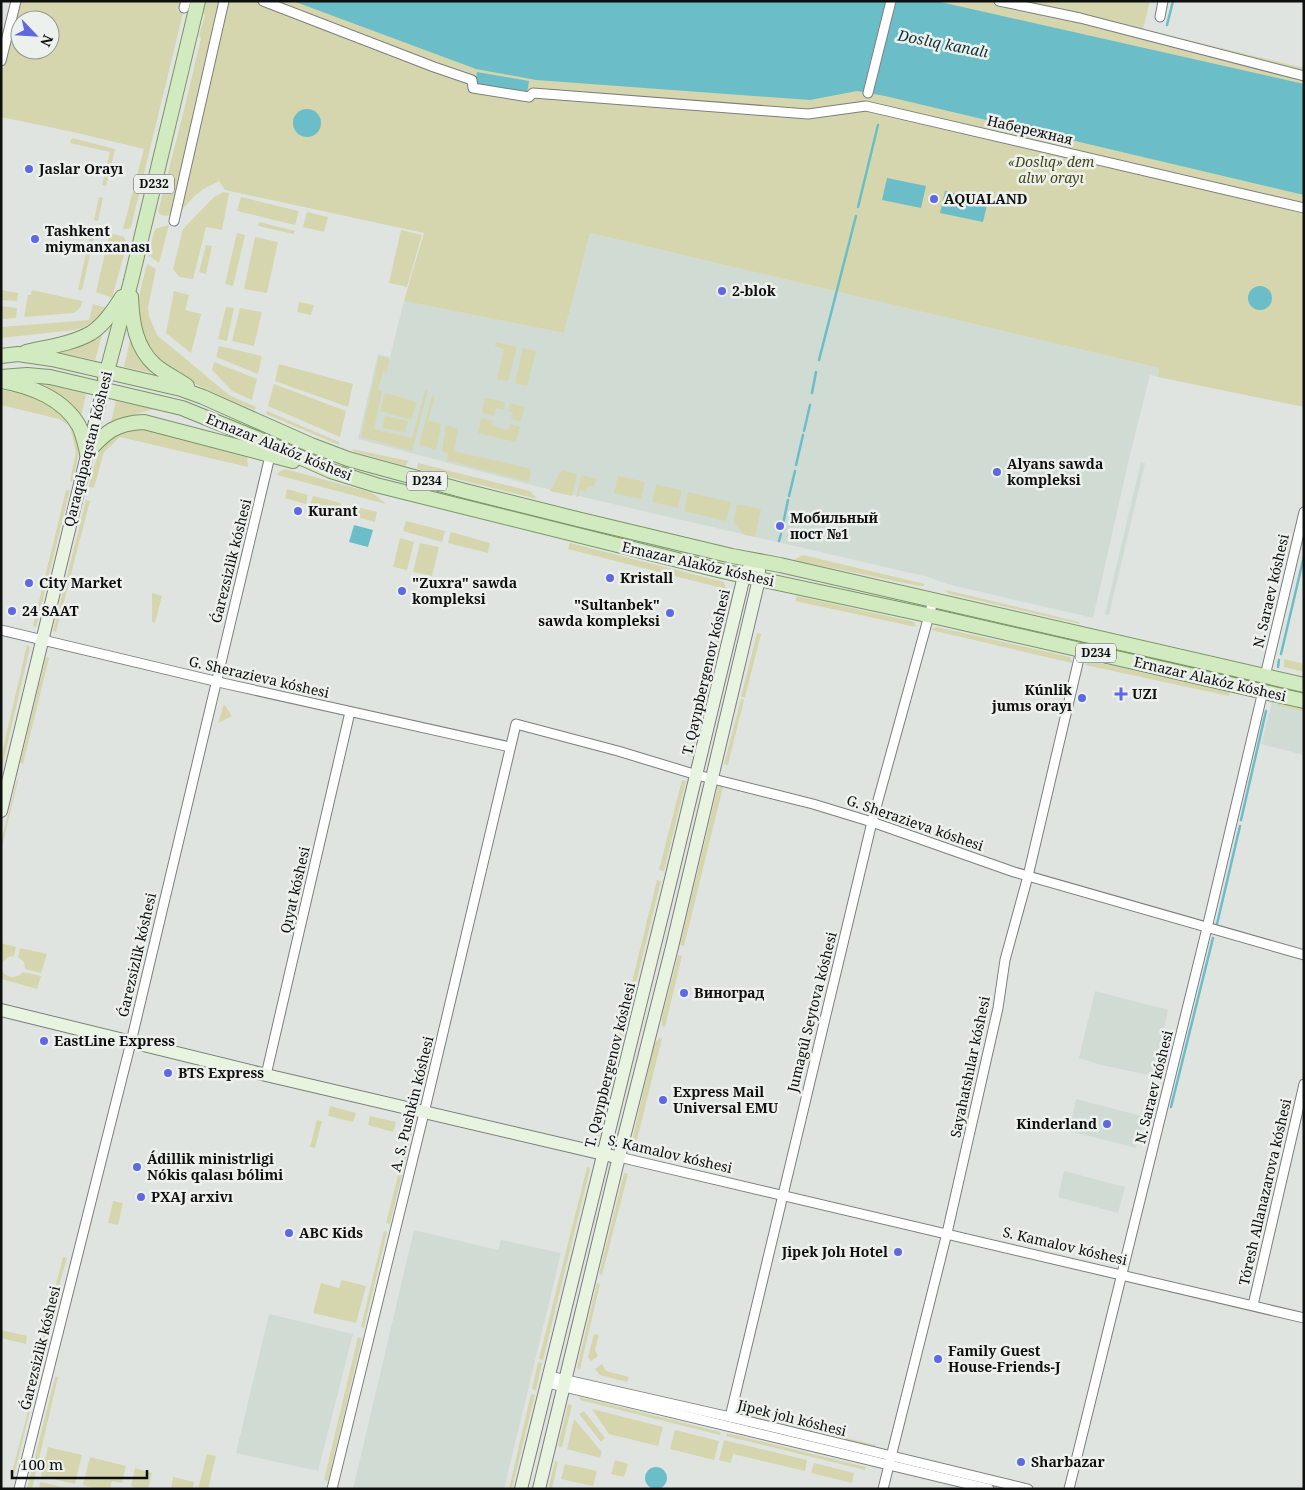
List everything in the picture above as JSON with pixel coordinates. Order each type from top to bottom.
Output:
[{"type":"main road","name":"Qaraqalpaqstan kóshesi","points":[[1,811],[198,1]]},
{"type":"main road","points":[[18,354],[55,346],[92,332],[107,319],[116,307],[130,281]]},
{"type":"main road","points":[[130,281],[132,320],[142,350],[154,364],[203,396]]},
{"type":"main road","name":"D234","points":[[1,356],[18,354],[52,359],[107,372]]},
{"type":"main road","name":"Ernazar Alakóz kóshesi","points":[[107,372],[203,396],[312,446],[348,459],[489,497],[722,554],[757,560],[1304,684]]},
{"type":"main road","name":"D234","points":[[1,377],[28,375],[50,377],[103,389]]},
{"type":"main road","points":[[1,381],[40,392],[55,400],[79,426],[87,453],[108,431],[131,422],[144,422],[331,471]]},
{"type":"main road","name":"Ernazar Alakóz kóshesi","points":[[103,389],[182,408],[331,471],[376,485],[744,576],[1304,701]]},
{"type":"main road","points":[[485,512],[489,497]]},
{"type":"main road","points":[[539,1489],[712,779],[754,600],[759,570],[757,560]]},
{"type":"main road","name":"T. Qayıpbergenov kóshesi","points":[[521,1489],[697,775],[738,599],[744,576],[757,560]]},
{"type":"main road","points":[[738,599],[743,595],[747,595],[754,600]]},
{"type":"main road","name":"S. Kamalov kóshesi","points":[[1,1010],[266,1075],[619,1157]]},
{"type":"street","points":[[1,61],[16,1]]},
{"type":"street","points":[[174,221],[224,1]]},
{"type":"street","name":"Набережная","points":[[263,1],[472,80],[473,88],[528,97],[533,93],[808,114],[866,106],[1304,208]]},
{"type":"street","points":[[868,93],[891,1]]},
{"type":"street","points":[[999,1],[1080,18],[1304,76]]},
{"type":"street","points":[[1160,16],[1163,1]]},
{"type":"street","points":[[258,439],[268,449],[270,456]]},
{"type":"street","name":"Ǵarezsizlik kóshesi","points":[[20,1489],[131,1042],[270,456]]},
{"type":"street","name":"N. Saraev kóshesi","points":[[1265,676],[1304,512]]},
{"type":"street","name":"Jumagúl Seytova kóshesi","points":[[730,1417],[872,822],[933,601]]},
{"type":"street","name":"G. Sherazieva kóshesi","points":[[1,630],[350,712],[510,747]]},
{"type":"street","name":"Sayahatshılar kóshesi","points":[[883,1489],[946,1233],[998,1008],[1005,960],[1028,876],[1081,650]]},
{"type":"street","name":"N. Saraev kóshesi","points":[[1069,1489],[1207,928],[1263,691]]},
{"type":"street","name":"Qıyat kóshesi","points":[[266,1075],[350,712]]},
{"type":"street","name":"G. Sherazieva kóshesi","points":[[516,724],[618,751],[712,779],[805,801],[872,822],[1014,872],[1304,955]]},
{"type":"street","name":"A. S. Pushkin kóshesi","points":[[332,1489],[516,724]]},
{"type":"street","name":"Tóresh Allanazarova kóshesi","points":[[1253,1305],[1304,1084]]},
{"type":"street","name":"S. Kamalov kóshesi","points":[[619,1157],[1304,1318]]},
{"type":"street","name":"Jipek jolı kóshesi","points":[[548,1379],[890,1460],[1028,1489]]},
{"type":"street","name":"Jipek jolı kóshesi","points":[[565,1383],[730,1417],[989,1489]]},
{"type":"shaded area","points":[[590,233],[1159,368],[1158,377],[1150,375],[1093,618],[947,584],[928,577],[535,486],[358,439],[378,354],[390,357],[404,301],[564,333]]},
{"type":"shaded area","points":[[1141,462],[1145,463],[1109,615],[1105,614]]},
{"type":"shaded area","points":[[1272,702],[1304,710],[1304,755],[1261,744]]},
{"type":"shaded area","points":[[1095,991],[1168,1010],[1154,1076],[1101,1065],[1079,1058]]},
{"type":"shaded area","name":"Kinderland","points":[[1076,1099],[1145,1117],[1136,1148],[1069,1131]]},
{"type":"shaded area","points":[[1064,1171],[1125,1187],[1118,1213],[1058,1197]]},
{"type":"shaded area","points":[[414,1230],[498,1250],[501,1240],[561,1253],[504,1489],[353,1489]]},
{"type":"shaded area","points":[[269,1314],[353,1334],[318,1471],[236,1453]]},
{"type":"green space","name":"«Doslıq» dem alıw orayı","points":[[20,1],[1150,1],[1143,29],[1304,68],[1304,407],[1158,377],[1159,368],[590,233],[564,333],[404,301],[424,233],[225,190],[219,181],[205,188],[178,213],[168,216],[161,215],[158,212],[201,38],[199,36],[206,15],[178,8],[177,11],[183,13],[129,229],[123,229],[144,149],[1,117],[1,76],[10,40],[10,60],[60,60],[60,10],[18,10]]},
{"type":"green space","points":[[72,138],[115,149],[106,186],[102,185],[110,152],[70,143]]},
{"type":"green space","points":[[223,192],[229,193],[222,230],[206,227],[193,279],[179,277],[173,269],[183,229],[213,198]]},
{"type":"green space","points":[[99,197],[103,198],[98,221],[94,220]]},
{"type":"green space","points":[[241,197],[299,211],[295,225],[237,211]]},
{"type":"green space","points":[[307,212],[328,217],[324,232],[303,227]]},
{"type":"green space","points":[[259,222],[295,231],[294,234],[258,226]]},
{"type":"green space","points":[[169,225],[159,263],[148,255],[155,229]]},
{"type":"green space","points":[[401,230],[422,235],[407,287],[389,283]]},
{"type":"green space","points":[[91,231],[95,232],[82,290],[78,290]]},
{"type":"green space","points":[[110,233],[124,237],[126,241],[123,250],[107,244]]},
{"type":"green space","points":[[237,233],[245,235],[233,286],[225,284]]},
{"type":"green space","points":[[255,237],[278,242],[267,293],[244,289]]},
{"type":"green space","points":[[206,245],[212,246],[206,274],[199,272]]},
{"type":"green space","points":[[106,249],[124,255],[112,298],[96,292]]},
{"type":"green space","points":[[147,264],[156,269],[148,307],[149,316],[157,335],[229,395],[256,407],[255,410],[196,384],[160,359],[148,343],[140,324],[139,301]]},
{"type":"green space","points":[[1,290],[18,293],[17,301],[1,300]]},
{"type":"green space","points":[[32,290],[82,301],[81,307],[74,313],[24,317],[28,295],[31,295]]},
{"type":"green space","points":[[174,291],[189,295],[185,310],[201,314],[191,353],[166,333]]},
{"type":"green space","points":[[299,302],[314,305],[311,315],[297,312]]},
{"type":"green space","points":[[93,304],[107,308],[93,322],[81,328],[1,338],[1,327],[89,320]]},
{"type":"green space","points":[[1,306],[17,308],[16,318],[1,319]]},
{"type":"green space","points":[[226,307],[234,308],[227,341],[218,339]]},
{"type":"green space","points":[[240,308],[262,312],[254,346],[232,341]]},
{"type":"green space","points":[[104,328],[95,360],[56,352],[82,344],[93,338]]},
{"type":"green space","points":[[131,335],[157,374],[124,367]]},
{"type":"green space","points":[[496,342],[517,347],[508,381],[497,379],[504,349],[495,346]]},
{"type":"green space","points":[[219,346],[262,356],[258,374],[216,357]]},
{"type":"green space","points":[[523,348],[536,351],[527,386],[515,383]]},
{"type":"green space","points":[[379,356],[389,359],[387,372],[383,371],[378,390],[382,391],[374,429],[412,438],[425,391],[428,390],[412,451],[361,437]]},
{"type":"green space","points":[[214,362],[257,379],[252,400],[232,391],[212,370]]},
{"type":"green space","points":[[279,364],[353,384],[348,407],[275,381]]},
{"type":"green space","points":[[42,383],[86,394],[81,417],[68,403]]},
{"type":"green space","points":[[274,384],[346,411],[340,437],[268,406]]},
{"type":"green space","points":[[1,390],[19,393],[49,404],[66,415],[71,421],[78,443],[77,463],[72,482],[70,481],[76,452],[70,426],[59,419],[1,405]]},
{"type":"green space","points":[[385,393],[417,402],[411,420],[380,411]]},
{"type":"green space","points":[[432,396],[435,397],[428,420],[441,424],[436,450],[419,445]]},
{"type":"green space","points":[[485,398],[505,402],[504,410],[496,408],[494,416],[482,413]]},
{"type":"green space","points":[[116,401],[153,409],[111,422]]},
{"type":"green space","points":[[510,403],[524,407],[521,422],[511,419],[513,412],[508,411]]},
{"type":"green space","points":[[267,411],[339,442],[339,445],[266,414]]},
{"type":"green space","points":[[385,416],[408,421],[405,432],[383,428]]},
{"type":"green space","points":[[481,418],[493,421],[492,426],[508,430],[510,424],[520,427],[516,442],[478,433]]},
{"type":"green space","points":[[446,425],[458,429],[454,451],[531,469],[529,482],[447,460],[448,453],[442,451]]},
{"type":"green space","points":[[143,428],[237,453],[247,457],[248,467],[120,437],[104,452],[94,488],[89,487],[98,456],[111,435],[127,429]]},
{"type":"green space","points":[[352,449],[409,461],[405,466],[353,451]]},
{"type":"green space","points":[[418,463],[530,491],[537,499],[420,470],[417,468]]},
{"type":"green space","points":[[285,469],[366,491],[374,494],[386,504],[277,475]]},
{"type":"green space","points":[[562,470],[577,474],[572,496],[550,491]]},
{"type":"green space","points":[[582,475],[596,479],[594,487],[588,486],[586,492],[580,490],[578,497],[576,497]]},
{"type":"green space","points":[[618,476],[645,482],[641,499],[614,493]]},
{"type":"green space","points":[[656,485],[682,490],[678,508],[652,502]]},
{"type":"green space","points":[[287,489],[308,495],[306,504],[285,498]]},
{"type":"green space","points":[[66,490],[70,490],[36,627],[33,626]]},
{"type":"green space","points":[[688,492],[731,502],[726,521],[684,511]]},
{"type":"green space","points":[[313,496],[341,503],[339,512],[310,505]]},
{"type":"green space","points":[[86,500],[90,501],[56,632],[53,631]]},
{"type":"green space","points":[[737,504],[761,509],[755,537],[745,535],[733,522]]},
{"type":"green space","points":[[349,505],[377,512],[375,522],[347,514]]},
{"type":"green space","points":[[406,521],[445,531],[442,542],[403,531]]},
{"type":"green space","points":[[451,532],[490,543],[488,553],[448,543]]},
{"type":"green space","points":[[400,538],[414,542],[407,570],[393,567]]},
{"type":"green space","points":[[420,543],[439,547],[432,576],[413,572]]},
{"type":"green space","points":[[570,543],[724,582],[726,589],[568,549]]},
{"type":"green space","points":[[803,555],[925,584],[919,586],[793,560]]},
{"type":"green space","points":[[946,590],[1079,622],[1080,624],[950,594]]},
{"type":"green space","points":[[152,593],[162,596],[155,623],[152,622]]},
{"type":"green space","points":[[728,593],[732,594],[720,640],[715,647]]},
{"type":"green space","points":[[797,596],[911,621],[915,623],[916,627],[795,601]]},
{"type":"green space","points":[[937,627],[1070,657],[1072,663],[931,630]]},
{"type":"green space","points":[[757,633],[761,634],[745,697],[741,697]]},
{"type":"green space","points":[[27,645],[30,647],[1,772],[1,757]]},
{"type":"green space","points":[[46,657],[49,658],[23,764],[20,763]]},
{"type":"green space","points":[[1284,659],[1304,664],[1304,672],[1284,667]]},
{"type":"green space","points":[[1090,661],[1230,692],[1229,696],[1085,665]]},
{"type":"green space","points":[[711,665],[712,670],[692,757],[688,756]]},
{"type":"green space","points":[[741,699],[744,700],[728,765],[724,764]]},
{"type":"green space","points":[[1278,702],[1304,708],[1304,712],[1277,705]]},
{"type":"green space","points":[[224,704],[232,716],[218,723]]},
{"type":"green space","points":[[682,780],[686,781],[664,871],[659,870]]},
{"type":"green space","points":[[18,781],[1,850],[1,842]]},
{"type":"green space","points":[[718,786],[723,787],[684,946],[680,945]]},
{"type":"green space","points":[[657,880],[661,881],[627,1020],[623,1019]]},
{"type":"green space","points":[[1,943],[16,947],[14,956],[8,957],[2,963]]},
{"type":"green space","points":[[20,948],[47,954],[41,973],[25,969],[24,962],[18,957]]},
{"type":"green space","points":[[678,955],[682,956],[665,1027],[662,1026],[662,1018]]},
{"type":"green space","points":[[1,969],[6,975],[11,977],[23,972],[41,976],[37,989],[1,979]]},
{"type":"green space","points":[[620,1030],[624,1031],[599,1136],[595,1135]]},
{"type":"green space","points":[[659,1038],[662,1038],[634,1152],[630,1150],[654,1045]]},
{"type":"green space","points":[[330,1106],[356,1113],[353,1122],[328,1116]]},
{"type":"green space","points":[[370,1116],[396,1122],[393,1132],[368,1125]]},
{"type":"green space","points":[[317,1120],[322,1121],[315,1148],[310,1147]]},
{"type":"green space","points":[[409,1132],[412,1133],[390,1224],[386,1223]]},
{"type":"green space","points":[[587,1167],[590,1169],[543,1360],[539,1359]]},
{"type":"green space","points":[[624,1173],[628,1174],[602,1275],[599,1274]]},
{"type":"green space","points":[[113,1201],[123,1203],[118,1225],[108,1223]]},
{"type":"green space","points":[[384,1231],[387,1232],[364,1328],[361,1327]]},
{"type":"green space","points":[[63,1257],[67,1258],[57,1293],[54,1292]]},
{"type":"green space","points":[[342,1280],[366,1286],[356,1323],[313,1313],[321,1283],[339,1288]]},
{"type":"green space","points":[[597,1283],[600,1284],[580,1369],[577,1368]]},
{"type":"green space","points":[[53,1298],[56,1299],[50,1324],[47,1323]]},
{"type":"green space","points":[[1,1330],[27,1336],[26,1344],[1,1338]]},
{"type":"green space","points":[[44,1331],[48,1331],[36,1378],[33,1377]]},
{"type":"green space","points":[[594,1334],[599,1335],[595,1350],[598,1356],[591,1361],[588,1357]]},
{"type":"green space","points":[[358,1337],[362,1338],[328,1481],[324,1480]]},
{"type":"green space","points":[[538,1362],[542,1363],[536,1390],[532,1389]]},
{"type":"green space","points":[[602,1364],[606,1371],[629,1377],[627,1382],[600,1375],[595,1369]]},
{"type":"green space","points":[[55,1377],[58,1377],[32,1489],[27,1489]]},
{"type":"green space","points":[[531,1394],[535,1395],[512,1489],[509,1489]]},
{"type":"green space","points":[[580,1397],[721,1432],[720,1435],[580,1400]]},
{"type":"green space","points":[[568,1404],[572,1405],[562,1447],[558,1446]]},
{"type":"green space","points":[[592,1409],[663,1427],[658,1446],[609,1434]]},
{"type":"green space","points":[[28,1411],[30,1411],[13,1479],[10,1480]]},
{"type":"green space","points":[[584,1411],[605,1438],[601,1442],[579,1414]]},
{"type":"green space","points":[[736,1412],[876,1445],[876,1447],[739,1415]]},
{"type":"green space","points":[[574,1419],[602,1452],[600,1458],[567,1449]]},
{"type":"green space","points":[[675,1430],[719,1441],[714,1460],[670,1449]]},
{"type":"green space","points":[[727,1433],[866,1467],[865,1470],[726,1436]]},
{"type":"green space","points":[[724,1440],[807,1460],[805,1471],[733,1454],[731,1463],[719,1460]]},
{"type":"green space","points":[[48,1447],[82,1455],[75,1484],[41,1476]]},
{"type":"green space","points":[[207,1454],[216,1456],[208,1489],[198,1489]]},
{"type":"green space","points":[[90,1457],[126,1466],[122,1483],[112,1481],[110,1489],[96,1489],[83,1485]]},
{"type":"green space","points":[[615,1460],[628,1464],[624,1477],[611,1474]]},
{"type":"green space","points":[[555,1461],[558,1462],[552,1489],[548,1489]]},
{"type":"green space","points":[[814,1463],[854,1473],[852,1483],[811,1473]]},
{"type":"green space","points":[[565,1464],[597,1471],[593,1486],[561,1479]]},
{"type":"green space","points":[[135,1468],[152,1473],[148,1489],[139,1489],[131,1486]]},
{"type":"green space","points":[[173,1477],[194,1482],[193,1489],[171,1489]]},
{"type":"green space","points":[[40,1482],[71,1489],[39,1489]]},
{"type":"water","name":"Doslıq kanalı","points":[[293,1],[936,1],[1304,84],[1304,195],[857,91],[810,100],[536,80],[476,69]]},
{"type":"water","points":[[477,72],[529,81],[527,94],[475,85]]},
{"type":"water","points":[[307,109],[317,113],[321,123],[317,133],[307,137],[297,133],[293,123],[297,113]]},
{"type":"water","points":[[887,178],[926,186],[921,208],[882,200]]},
{"type":"water","points":[[945,191],[988,201],[983,222],[940,213]]},
{"type":"water","points":[[1260,286],[1265,287],[1271,293],[1271,303],[1265,309],[1260,310],[1255,309],[1249,303],[1248,298],[1249,293],[1255,287]]},
{"type":"water","points":[[354,525],[373,530],[368,547],[349,542]]},
{"type":"water","points":[[656,1467],[664,1470],[667,1478],[664,1486],[656,1489],[648,1486],[645,1478],[648,1470]]},
{"type":"waterway","points":[[1167,25],[1173,1]]},
{"type":"waterway","points":[[858,207],[878,125]]},
{"type":"waterway","points":[[819,360],[856,216]]},
{"type":"waterway","points":[[812,393],[816,372]]},
{"type":"waterway","points":[[804,431],[810,405]]},
{"type":"waterway","points":[[796,465],[803,435]]},
{"type":"waterway","points":[[789,496],[795,471]]},
{"type":"waterway","points":[[782,529],[788,500]]},
{"type":"waterway","points":[[779,541],[781,534]]},
{"type":"waterway","points":[[1281,654],[1304,556]]},
{"type":"waterway","points":[[1278,667],[1279,660]]},
{"type":"waterway","points":[[1241,820],[1266,711]]},
{"type":"waterway","points":[[1217,924],[1240,826]]},
{"type":"waterway","points":[[1171,1107],[1213,938]]},
{"type":"place","name":"Jaslar Orayı","points":[[29,169]]},
{"type":"place","name":"AQUALAND","points":[[934,199]]},
{"type":"place","name":"Tashkent miymanxanası","points":[[35,239]]},
{"type":"place","name":"2-blok","points":[[722,291]]},
{"type":"place","name":"Alyans sawda kompleksi","points":[[997,472]]},
{"type":"place","name":"Kurant","points":[[298,511]]},
{"type":"place","name":"Мобильный пост №1","points":[[780,526]]},
{"type":"place","name":"Kristall","points":[[610,578]]},
{"type":"place","name":"City Market","points":[[29,583]]},
{"type":"place","name":"\"Zuxra\" sawda kompleksi","points":[[402,591]]},
{"type":"place","name":"24 SAAT","points":[[12,611]]},
{"type":"place","name":"\"Sultanbek\" sawda kompleksi","points":[[670,613]]},
{"type":"place","name":"UZI","points":[[1121,694]]},
{"type":"place","name":"Kúnlik jumıs orayı","points":[[1082,698]]},
{"type":"place","name":"Виноград","points":[[684,993]]},
{"type":"place","name":"EastLine Express","points":[[44,1041]]},
{"type":"place","name":"BTS Express","points":[[168,1073]]},
{"type":"place","name":"Express Mail Universal EMU","points":[[663,1100]]},
{"type":"place","name":"Kinderland","points":[[1107,1124]]},
{"type":"place","name":"Ádillik ministrligi Nókis qalası bólimi","points":[[137,1167]]},
{"type":"place","name":"PXAJ arxivı","points":[[141,1197]]},
{"type":"place","name":"ABC Kids","points":[[289,1233]]},
{"type":"place","name":"Jipek Jolı Hotel","points":[[898,1252]]},
{"type":"place","name":"Family Guest House-Friends-J","points":[[938,1359]]},
{"type":"place","name":"Sharbazar","points":[[1021,1462]]}]
